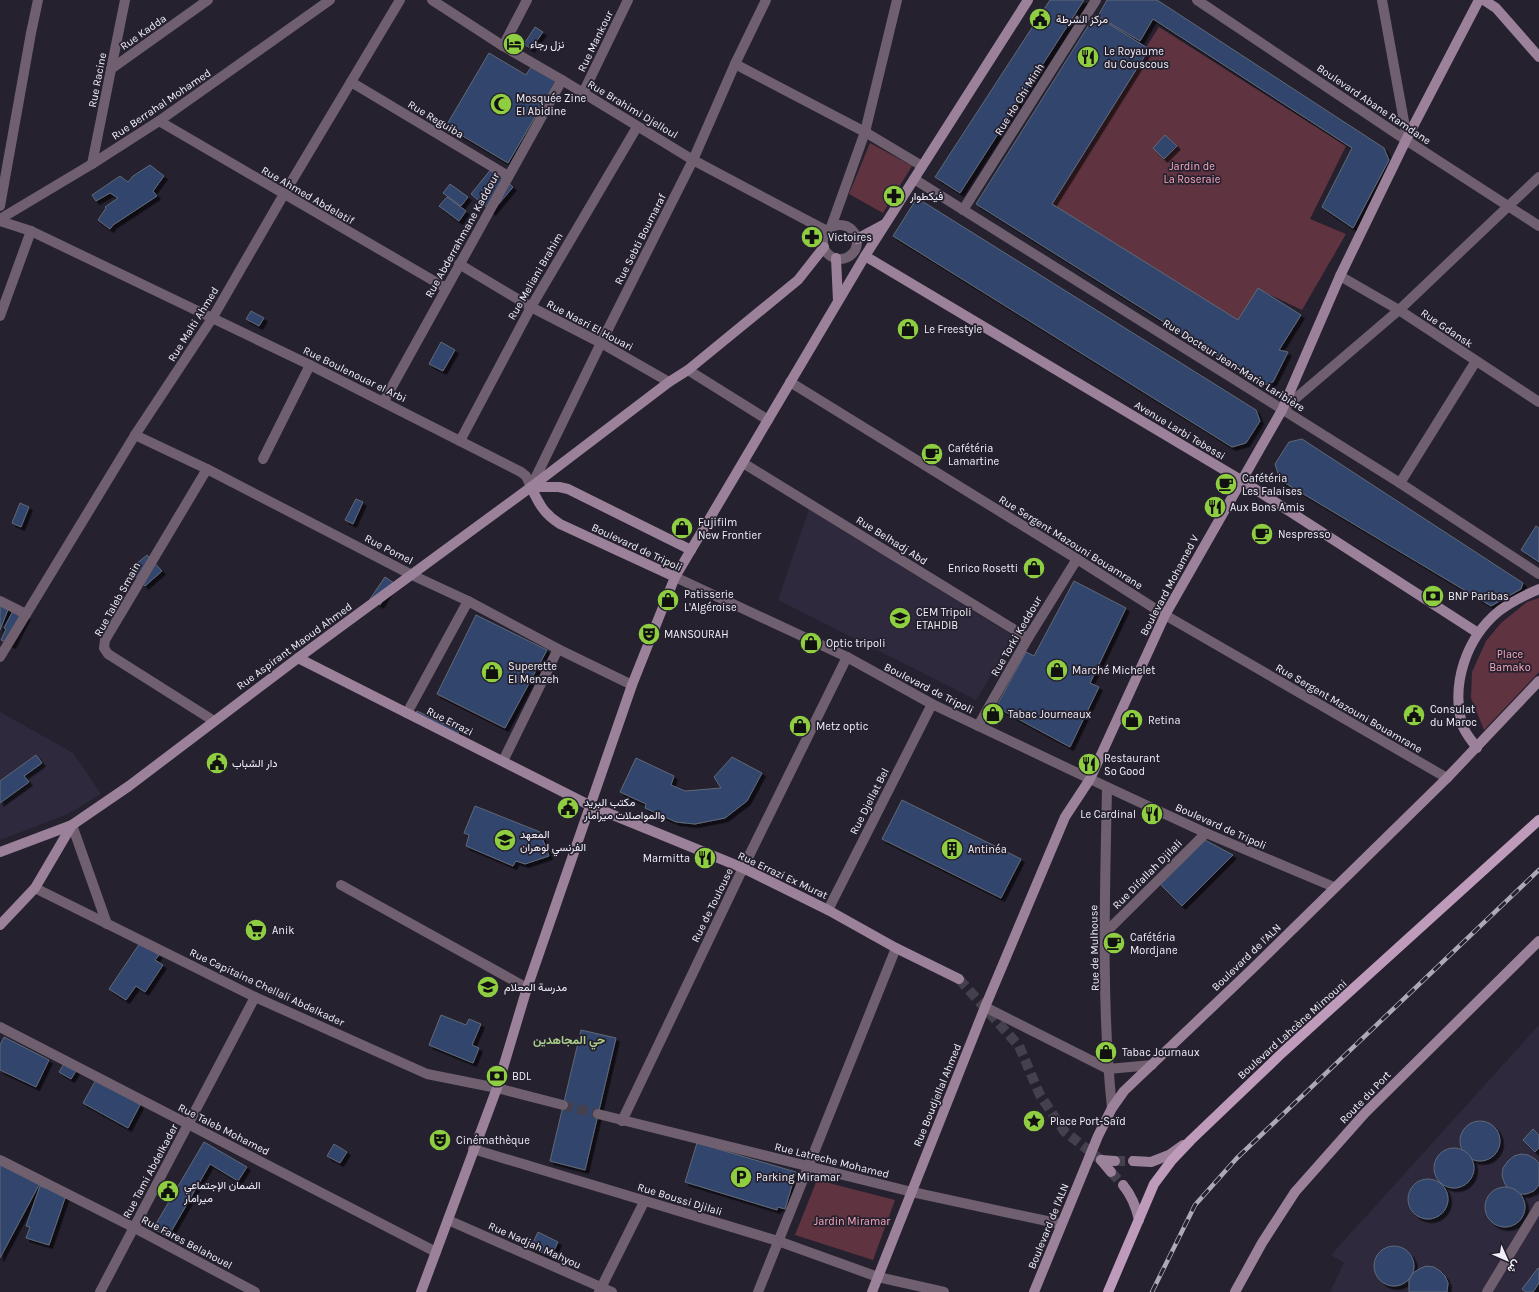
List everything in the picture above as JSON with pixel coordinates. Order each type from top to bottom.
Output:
[{"type":"main road","name":"Boulevard Lahcène Mimouni","points":[[1108,1292],[1154,1184],[1172,1160],[1282,1053],[1539,820]]},
{"type":"street","points":[[0,206],[29,40],[38,0]]},
{"type":"street","name":"Rue Racine","points":[[92,164],[125,0]]},
{"type":"street","name":"Rue Kadda","points":[[111,69],[208,0]]},
{"type":"street","name":"Rue Berrahal Mohamed","points":[[0,220],[159,121],[330,0]]},
{"type":"street","name":"Rue Malti Ahmed","points":[[0,657],[135,435],[213,317],[284,194],[400,0]]},
{"type":"street","name":"Rue Brahimi Djelloul","points":[[432,0],[503,46],[562,80],[693,160],[829,229]]},
{"type":"street","points":[[503,46],[527,0]]},
{"type":"street","name":"Rue Mankour","points":[[582,93],[628,0]]},
{"type":"street","name":"Rue Sebti Boumaraf","points":[[531,487],[601,343],[693,160],[735,64],[766,0]]},
{"type":"street","points":[[829,229],[842,224],[847,226],[855,234],[857,245],[852,255],[841,259],[836,258],[826,252],[824,247],[824,236],[829,229],[865,132],[897,0]]},
{"type":"street","points":[[420,1292],[497,1088],[527,988],[632,685],[675,577],[865,256],[1028,0]]},
{"type":"street","name":"Rue Ho Chi Minh","points":[[963,210],[1096,0]]},
{"type":"street","name":"Boulevard Abane Ramdane","points":[[1197,0],[1539,226]]},
{"type":"street","points":[[1382,0],[1407,139]]},
{"type":"street","name":"Boulevard Mohamed V","points":[[985,1007],[1065,816],[1090,779],[1165,615],[1282,410],[1340,276],[1407,139],[1478,0]]},
{"type":"street","points":[[1484,0],[1496,8],[1539,57]]},
{"type":"street","points":[[735,64],[865,132],[922,166]]},
{"type":"street","name":"Rue Abderrahmane Kaddour","points":[[384,402],[562,80]]},
{"type":"street","name":"Rue Reguiba","points":[[351,82],[508,176]]},
{"type":"street","name":"Rue Ahmed Abdelatif","points":[[159,121],[446,288]]},
{"type":"street","name":"Rue Meliani Brahim","points":[[460,441],[531,306],[637,126]]},
{"type":"street","points":[[1282,410],[1399,310],[1539,177]]},
{"type":"street","name":"Rue Docteur Jean-Marie Laribière","points":[[914,179],[1400,483],[1539,574]]},
{"type":"street","name":"Rue Boulenouar el Arbi","points":[[0,220],[31,231],[213,317],[384,402],[521,472],[526,476],[531,487]]},
{"type":"street","points":[[857,239],[885,224]]},
{"type":"street","points":[[0,316],[31,231]]},
{"type":"street","name":"Rue Aspirant Maoud Ahmed","points":[[72,825],[129,786],[298,658],[531,487],[669,382],[688,370],[798,280],[824,247]]},
{"type":"street","name":"Avenue Larbi Tebessi","points":[[865,256],[1241,480],[1478,633]]},
{"type":"street","points":[[836,258],[838,301]]},
{"type":"street","name":"Rue Nasri El Houari","points":[[459,264],[531,306],[601,343],[669,382]]},
{"type":"street","name":"Rue Gdansk","points":[[1340,276],[1399,310],[1539,402]]},
{"type":"street","points":[[1400,483],[1476,361]]},
{"type":"street","points":[[264,459],[310,365]]},
{"type":"street","points":[[688,370],[768,420]]},
{"type":"street","name":"Rue Sergent Mazouni Bouamrane","points":[[790,382],[1165,615],[1447,778]]},
{"type":"street","name":"Rue Pomel","points":[[135,435],[206,469],[632,685]]},
{"type":"street","name":"Rue Belhadj Abd","points":[[743,463],[1028,638]]},
{"type":"street","name":"Rue Taleb Smain","points":[[206,469],[105,640],[104,648],[108,654],[214,721]]},
{"type":"street","points":[[531,487],[558,487],[568,489],[691,550]]},
{"type":"street","name":"Boulevard de Tripoli","points":[[531,487],[539,505],[552,519],[560,524],[846,657],[932,704],[1107,787],[1206,833],[1334,887]]},
{"type":"street","name":"Rue Torki Keddour","points":[[978,726],[1028,638],[1077,559]]},
{"type":"street","points":[[1477,748],[1462,726],[1458,694],[1463,663],[1478,633],[1499,611],[1520,598],[1539,589]]},
{"type":"street","points":[[0,601],[26,614]]},
{"type":"street","points":[[407,713],[468,601]]},
{"type":"street","points":[[503,761],[558,648]]},
{"type":"street","name":"Rue de Toulouse","points":[[622,1120],[846,657]]},
{"type":"street","name":"Rue Errazi","points":[[298,658],[591,806]]},
{"type":"street","name":"Boulevard de l'ALN","points":[[1034,1292],[1098,1136],[1112,1108],[1124,1091],[1250,971],[1334,887],[1447,778],[1539,681]]},
{"type":"street","name":"Rue Djellat Bel","points":[[828,910],[932,704]]},
{"type":"street","name":"Rue de Mulhouse","points":[[1107,787],[1105,933],[1108,1069],[1112,1108]]},
{"type":"street","name":"Rue Errazi Ex Murat","points":[[591,806],[743,868],[828,910],[896,948],[959,979]]},
{"type":"street","points":[[0,852],[72,825]]},
{"type":"street","points":[[0,925],[35,888],[72,825]]},
{"type":"street","points":[[72,825],[107,924]]},
{"type":"street","name":"Rue Difallah Djilali","points":[[1105,933],[1206,833]]},
{"type":"street","points":[[341,885],[527,988]]},
{"type":"street","name":"Rue Capitaine Chellali Abdelkader","points":[[35,888],[255,997],[427,1074],[497,1088]]},
{"type":"street","name":"Route du Port","points":[[1235,1292],[1262,1243],[1295,1192],[1365,1113],[1539,941]]},
{"type":"street","points":[[758,1292],[896,948]]},
{"type":"street","name":"Rue Tami Abdelkader","points":[[100,1292],[255,997]]},
{"type":"street","points":[[985,1007],[1108,1069],[1152,1065]]},
{"type":"street","name":"Rue Boudjellal Ahmed","points":[[872,1292],[985,1007]]},
{"type":"street","name":"Rue Taleb Mohamed","points":[[0,1027],[436,1252]]},
{"type":"street","points":[[497,1088],[563,1105]]},
{"type":"street","name":"Rue Latreche Mohamed","points":[[598,1114],[912,1192],[1061,1224]]},
{"type":"street","points":[[1133,1161],[1151,1162],[1168,1155],[1191,1140]]},
{"type":"street","name":"Rue Boussi Djilali","points":[[473,1149],[644,1202],[778,1241],[878,1277],[944,1292]]},
{"type":"street","name":"Rue Fares Belahouel","points":[[0,1160],[133,1227],[255,1292]]},
{"type":"street","points":[[1111,1172],[1101,1160],[1115,1161]]},
{"type":"street","points":[[1124,1185],[1134,1201],[1139,1220]]},
{"type":"street","points":[[600,1290],[644,1202]]},
{"type":"street","points":[[1487,1292],[1539,1206]]},
{"type":"street","name":"Rue Nadjah Mahyou","points":[[448,1220],[600,1290],[612,1292]]},
{"type":"shaded area","name":"CEM Tripoli ETAHDIB","points":[[809,509],[1015,637],[976,700],[778,600]]},
{"type":"shaded area","points":[[0,712],[73,753],[101,794],[68,814],[0,840]]},
{"type":"shaded area","points":[[1539,1025],[1539,1292],[1330,1292],[1344,1263],[1331,1255]]},
{"type":"green space","name":"Jardin de La Roseraie","points":[[1159,27],[1346,146],[1310,219],[1346,234],[1302,310],[1258,289],[1239,325],[1046,204]]},
{"type":"green space","points":[[870,143],[912,166],[883,213],[849,194]]},
{"type":"green space","name":"Place Bamako","points":[[1539,598],[1539,672],[1484,730],[1471,698],[1472,672],[1486,641],[1501,623],[1527,602]]},
{"type":"green space","name":"Jardin Miramar","points":[[817,1180],[895,1200],[873,1260],[795,1235]]},
{"type":"building","points":[[1050,0],[1084,0],[960,193],[935,177]]},
{"type":"building","points":[[1107,0],[1157,0],[1384,148],[1389,160],[1353,228],[1322,207],[1352,148],[1153,19],[1140,41],[1098,16]]},
{"type":"building","points":[[1095,15],[1149,49],[1052,204],[1238,320],[1258,288],[1301,315],[1279,350],[1288,352],[1273,382],[1264,385],[976,204]]},
{"type":"building","points":[[535,27],[543,32],[531,49],[524,44]]},
{"type":"building","name":"Mosquée Zine El Abidine","points":[[489,53],[526,75],[531,67],[556,81],[508,163],[446,126]]},
{"type":"building","points":[[1165,135],[1177,146],[1164,159],[1153,148]]},
{"type":"building","points":[[150,165],[164,176],[153,191],[157,196],[113,225],[110,229],[98,220],[106,208],[105,207],[118,198],[110,193],[96,201],[92,195],[120,176],[128,182],[133,176]]},
{"type":"building","points":[[492,168],[513,187],[492,212],[471,194]]},
{"type":"building","points":[[450,184],[468,197],[461,206],[443,193]]},
{"type":"building","points":[[447,197],[466,211],[459,221],[439,206]]},
{"type":"building","points":[[917,198],[1256,410],[1260,421],[1246,443],[1232,447],[893,236]]},
{"type":"building","points":[[251,311],[264,318],[259,326],[246,319]]},
{"type":"building","points":[[441,342],[455,350],[443,371],[429,364]]},
{"type":"building","points":[[1302,439],[1523,583],[1521,589],[1491,606],[1280,480],[1275,464],[1289,442]]},
{"type":"building","points":[[356,499],[363,502],[353,524],[345,520]]},
{"type":"building","points":[[20,503],[29,507],[21,527],[12,523]]},
{"type":"building","points":[[1536,526],[1539,528],[1539,562],[1521,550]]},
{"type":"building","points":[[147,555],[162,571],[145,586],[130,569]]},
{"type":"building","points":[[385,577],[394,583],[380,605],[370,599]]},
{"type":"building","name":"Marché Michelet","points":[[1074,581],[1126,608],[1090,683],[1099,687],[1070,747],[996,707],[1026,652],[1034,656]]},
{"type":"building","points":[[0,603],[9,607],[0,630]]},
{"type":"building","points":[[14,609],[27,616],[12,645],[1,640],[6,629],[4,628]]},
{"type":"building","name":"Superette El Menzeh","points":[[476,615],[547,650],[505,728],[437,694]]},
{"type":"building","points":[[417,711],[459,731],[455,740],[413,719]]},
{"type":"building","points":[[36,755],[42,763],[24,776],[29,782],[0,803],[0,781]]},
{"type":"building","points":[[732,757],[762,773],[747,801],[725,818],[695,824],[676,822],[645,808],[646,804],[620,792],[636,758],[674,776],[671,785],[685,791],[721,788],[714,777]]},
{"type":"building","name":"Antinéa","points":[[902,800],[1021,859],[1001,898],[882,839]]},
{"type":"building","name":"المعهد الفرنسي لوهران","points":[[475,806],[540,832],[549,856],[525,864],[516,861],[513,866],[466,846],[469,835],[464,833]]},
{"type":"building","points":[[1203,839],[1233,855],[1182,906],[1159,883]]},
{"type":"building","points":[[140,943],[159,955],[155,960],[163,965],[145,992],[136,986],[126,1000],[109,989]]},
{"type":"building","points":[[441,1015],[466,1025],[469,1019],[481,1024],[472,1045],[479,1048],[473,1063],[429,1045]]},
{"type":"building","points":[[581,1030],[616,1038],[585,1170],[550,1161]]},
{"type":"building","points":[[4,1037],[49,1060],[36,1087],[0,1070],[0,1045]]},
{"type":"building","points":[[67,1059],[79,1066],[71,1079],[59,1072]]},
{"type":"building","points":[[98,1076],[140,1105],[128,1128],[83,1103]]},
{"type":"building","points":[[1480,1121],[1488,1123],[1494,1127],[1498,1133],[1500,1141],[1498,1149],[1494,1155],[1488,1159],[1480,1161],[1472,1159],[1466,1155],[1462,1149],[1460,1141],[1462,1133],[1466,1127],[1472,1123]]},
{"type":"building","points":[[1533,1129],[1539,1135],[1539,1148],[1535,1152],[1523,1140]]},
{"type":"building","points":[[204,1142],[247,1167],[238,1181],[210,1164],[168,1237],[153,1229]]},
{"type":"building","name":"Parking Miramar","points":[[697,1143],[796,1172],[785,1209],[778,1207],[777,1210],[685,1182]]},
{"type":"building","points":[[334,1144],[347,1152],[340,1163],[327,1156]]},
{"type":"building","points":[[1454,1148],[1465,1151],[1471,1157],[1474,1168],[1471,1179],[1465,1185],[1454,1188],[1443,1185],[1437,1179],[1434,1168],[1437,1157],[1443,1151]]},
{"type":"building","points":[[1521,1154],[1528,1155],[1539,1163],[1539,1185],[1534,1191],[1526,1194],[1518,1194],[1510,1191],[1502,1176],[1503,1168],[1508,1161],[1514,1156]]},
{"type":"building","points":[[0,1162],[40,1183],[0,1258]]},
{"type":"building","points":[[1428,1179],[1436,1181],[1442,1185],[1446,1191],[1448,1199],[1446,1207],[1442,1213],[1436,1217],[1428,1219],[1420,1217],[1414,1213],[1410,1207],[1408,1199],[1410,1191],[1414,1185],[1420,1181]]},
{"type":"building","points":[[40,1186],[66,1195],[49,1245],[26,1238],[30,1227],[26,1226]]},
{"type":"building","points":[[1505,1187],[1513,1189],[1519,1193],[1523,1199],[1525,1207],[1523,1215],[1519,1221],[1513,1225],[1505,1227],[1497,1225],[1491,1221],[1487,1215],[1485,1207],[1487,1199],[1491,1193],[1497,1189]]},
{"type":"building","points":[[538,1232],[558,1242],[551,1257],[531,1247]]},
{"type":"building","points":[[1394,1246],[1402,1248],[1408,1252],[1412,1258],[1414,1266],[1412,1274],[1408,1280],[1402,1284],[1394,1286],[1386,1284],[1380,1280],[1376,1274],[1374,1266],[1376,1258],[1380,1252],[1386,1248]]},
{"type":"building","points":[[1426,1266],[1434,1267],[1445,1276],[1448,1283],[1447,1292],[1409,1292],[1409,1280],[1413,1273]]},
{"type":"building","points":[[1538,1268],[1539,1283],[1533,1292],[1526,1292],[1522,1289]]},
{"type":"tunnel","points":[[959,979],[1019,1046],[1040,1095],[1064,1131],[1101,1160]]},
{"type":"tunnel","points":[[563,1105],[598,1114]]},
{"type":"tunnel","points":[[1115,1161],[1133,1161]]},
{"type":"tunnel","points":[[1111,1172],[1123,1185]]},
{"type":"railway","points":[[1152,1292],[1195,1205],[1237,1158],[1539,870]]},
{"type":"place","name":"مركز الشرطة","points":[[1040,19]]},
{"type":"place","name":"نزل رجاء","points":[[514,44]]},
{"type":"place","name":"Le Royaume du Couscous","points":[[1088,57]]},
{"type":"place","name":"Mosquée Zine El Abidine","points":[[501,104]]},
{"type":"place","name":"فيكطوار","points":[[894,196]]},
{"type":"place","name":"Victoires","points":[[812,237]]},
{"type":"place","name":"Le Freestyle","points":[[908,329]]},
{"type":"place","name":"Cafétéria Lamartine","points":[[932,454]]},
{"type":"place","name":"Cafétéria Les Falaises","points":[[1226,484]]},
{"type":"place","name":"Aux Bons Amis","points":[[1215,507]]},
{"type":"place","name":"Fujifilm New Frontier","points":[[682,528]]},
{"type":"place","name":"Nespresso","points":[[1262,534]]},
{"type":"place","name":"Enrico Rosetti","points":[[1034,568]]},
{"type":"place","name":"BNP Paribas","points":[[1433,596]]},
{"type":"place","name":"Patisserie L'Algéroise","points":[[668,600]]},
{"type":"place","name":"CEM Tripoli ETAHDIB","points":[[900,618]]},
{"type":"place","name":"MANSOURAH","points":[[649,634]]},
{"type":"place","name":"Optic tripoli","points":[[811,643]]},
{"type":"place","name":"Marché Michelet","points":[[1057,670]]},
{"type":"place","name":"Superette El Menzeh","points":[[492,672]]},
{"type":"place","name":"Tabac Journeaux","points":[[993,714]]},
{"type":"place","name":"Consulat du Maroc","points":[[1414,715]]},
{"type":"place","name":"Retina","points":[[1132,720]]},
{"type":"place","name":"Metz optic","points":[[800,726]]},
{"type":"place","name":"دار الشباب","points":[[217,763]]},
{"type":"place","name":"Restaurant So Good","points":[[1089,764]]},
{"type":"place","name":"مكتب البريد والمواصلات ميرامار","points":[[568,808]]},
{"type":"place","name":"Le Cardinal","points":[[1152,814]]},
{"type":"place","name":"المعهد الفرنسي لوهران","points":[[505,840]]},
{"type":"place","name":"Antinéa","points":[[952,849]]},
{"type":"place","name":"Marmitta","points":[[705,858]]},
{"type":"place","name":"Anik","points":[[256,930]]},
{"type":"place","name":"Cafétéria Mordjane","points":[[1114,943]]},
{"type":"place","name":"مدرسة المعلام","points":[[488,987]]},
{"type":"place","name":"Tabac Journaux","points":[[1106,1052]]},
{"type":"place","name":"BDL","points":[[497,1076]]},
{"type":"place","name":"Place Port-Saïd","points":[[1034,1121]]},
{"type":"place","name":"Cinémathèque","points":[[440,1140]]},
{"type":"place","name":"Parking Miramar","points":[[741,1177]]},
{"type":"place","name":"الضمان الإجتماعي ميرامار","points":[[168,1191]]},
{"type":"district","name":"حي المجاهدين","points":[[569,1040]]}]
